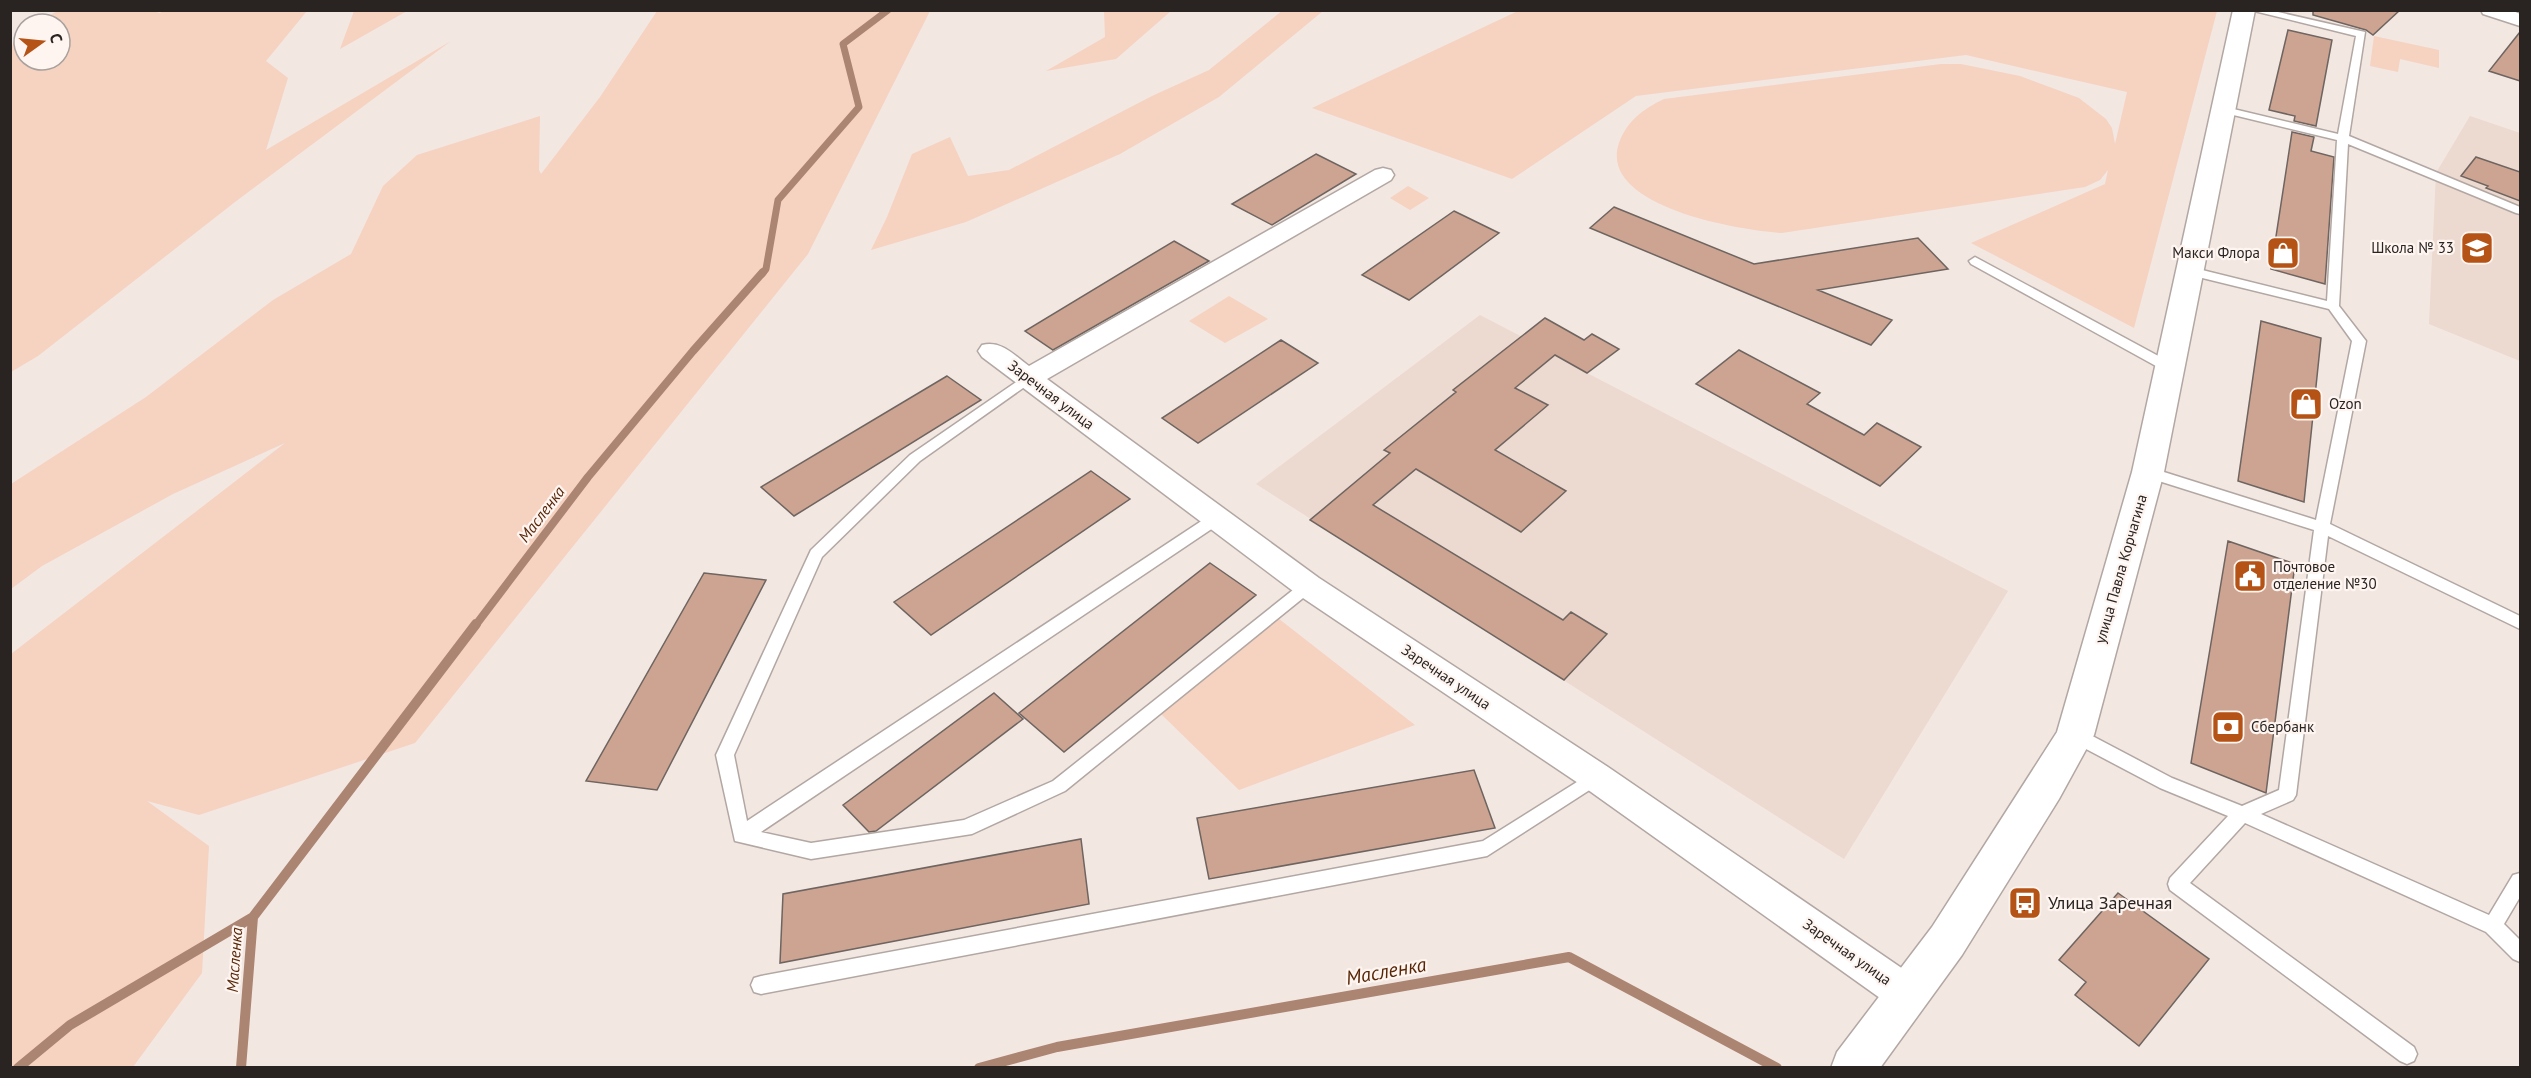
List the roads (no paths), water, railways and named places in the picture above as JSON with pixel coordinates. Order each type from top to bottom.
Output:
[{"type":"main road","name":"улица Павла Корчагина","points":[[1853,1068],[1953,932],[2045,787],[2075,735],[2148,472],[2244,10]]},
{"type":"street","points":[[2490,10],[2520,20]]},
{"type":"street","points":[[1028,378],[1383,175]]},
{"type":"street","name":"Заречная улица","points":[[991,351],[1308,586],[1596,777],[1908,995]]},
{"type":"lane","points":[[2254,10],[2361,34],[2343,138],[2333,306]]},
{"type":"lane","points":[[2352,86],[2363,88]]},
{"type":"lane","points":[[2225,110],[2343,138],[2520,211]]},
{"type":"lane","points":[[1975,261],[2170,368]]},
{"type":"lane","points":[[2190,271],[2333,306],[2359,341],[2322,527],[2287,795],[2242,814],[2177,884],[2407,1054]]},
{"type":"lane","points":[[741,835],[725,755],[816,554],[915,458],[1028,378]]},
{"type":"lane","points":[[2148,472],[2322,527],[2520,623]]},
{"type":"lane","points":[[741,835],[1217,518]]},
{"type":"lane","points":[[741,835],[811,851],[966,828],[1059,786],[1308,586]]},
{"type":"lane","points":[[2075,735],[2166,783],[2242,814],[2493,926],[2520,953]]},
{"type":"lane","points":[[761,985],[1487,848],[1596,777]]},
{"type":"lane","points":[[2493,926],[2520,881]]},
{"type":"waterway","name":"Масленка","points":[[762,274],[766,269],[778,200],[859,107],[843,44],[888,10]]},
{"type":"waterway","name":"Масленка","points":[[475,626],[588,477],[693,351],[763,272]]},
{"type":"waterway","name":"Масленка","points":[[253,917],[476,624]]},
{"type":"waterway","points":[[18,1068],[70,1025],[253,917]]},
{"type":"waterway","name":"Масленка","points":[[241,1068],[253,917]]},
{"type":"waterway","name":"Масленка","points":[[979,1068],[1057,1047],[1569,957],[1777,1068]]},
{"type":"place","name":"Школа № 33","points":[[2477,248]]},
{"type":"place","name":"Макси Флора","points":[[2283,253]]},
{"type":"place","name":"Ozon","points":[[2306,404]]},
{"type":"place","name":"Почтовое отделение №30","points":[[2250,576]]},
{"type":"place","name":"Сбербанк","points":[[2228,727]]},
{"type":"place","name":"Улица Заречная","points":[[2025,903]]}]
